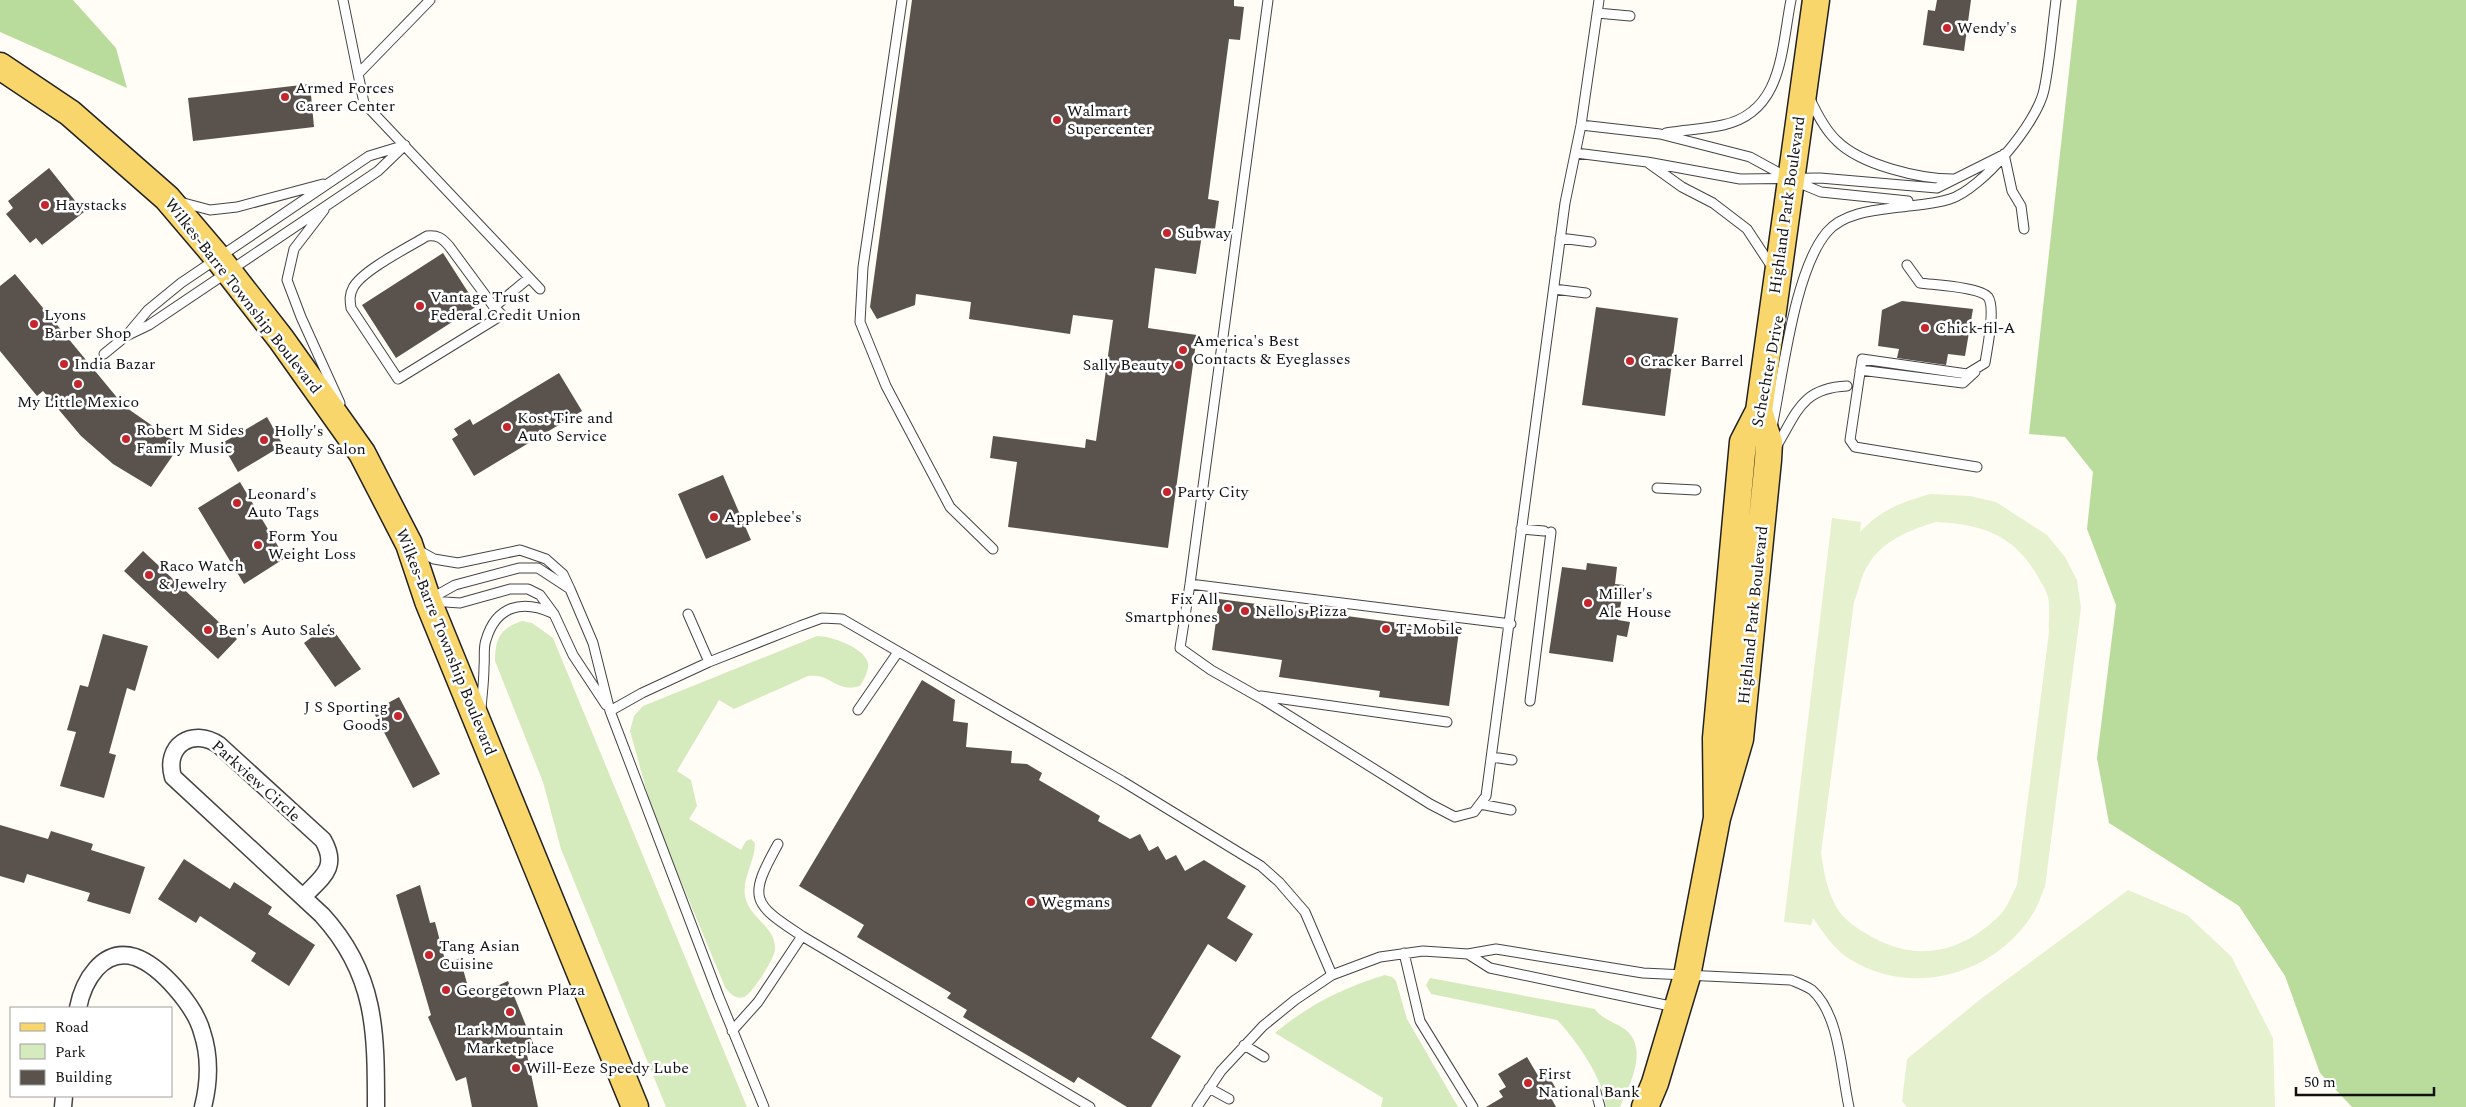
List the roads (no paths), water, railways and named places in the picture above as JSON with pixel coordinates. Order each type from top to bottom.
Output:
[{"type":"main road","name":"Highland Park Boulevard","points":[[1718,818],[1716,738],[1743,442],[1759,411],[1816,0]]},
{"type":"main road","name":"Wilkes-Barre Township Boulevard","points":[[0,66],[70,114],[167,198],[223,265],[286,346],[362,453],[409,544],[428,600],[635,1107]]},
{"type":"main road","name":"Highland Park Boulevard","points":[[1645,1107],[1655,1083],[1687,976],[1718,818],[1740,739],[1769,451],[1759,411]]},
{"type":"street","name":"Parkview Circle","points":[[304,898],[326,872],[331,860],[323,840],[219,745],[208,738],[198,736],[187,739],[172,755],[170,766],[173,777],[304,898],[339,933],[361,973],[375,1035],[376,1107]]},
{"type":"street","points":[[78,1007],[81,992],[90,975],[104,962],[119,956],[135,957],[168,981],[184,996],[202,1032],[208,1074],[203,1107]]},
{"type":"lane","points":[[343,0],[364,103],[540,289]]},
{"type":"lane","points":[[358,74],[430,0]]},
{"type":"lane","points":[[902,0],[863,267],[860,322],[886,386],[950,507],[993,549]]},
{"type":"lane","points":[[1268,0],[1180,648],[1211,670],[1256,695],[1422,799],[1455,817],[1474,812],[1486,796],[1511,624],[1565,202],[1582,125],[1599,0]]},
{"type":"lane","points":[[1660,134],[1724,125],[1750,115],[1763,103],[1773,89],[1791,0]]},
{"type":"lane","name":"Schechter Drive","points":[[1769,451],[1801,285],[1818,246],[1828,231],[1842,221],[1874,210],[1951,199],[1980,182],[2025,128],[2044,92],[2056,0]]},
{"type":"lane","points":[[1598,13],[1630,16]]},
{"type":"lane","points":[[1804,83],[1817,115],[1837,142],[1866,159],[1903,172],[1938,179],[1958,179]]},
{"type":"lane","points":[[1582,125],[1660,134],[1750,157],[1792,180]]},
{"type":"lane","points":[[126,336],[149,325],[330,182],[370,156],[405,145]]},
{"type":"lane","points":[[104,354],[126,336],[148,310],[181,283],[223,265],[326,206],[378,171],[405,145]]},
{"type":"lane","points":[[1576,153],[1647,162],[1740,179],[1792,180]]},
{"type":"lane","points":[[2004,154],[2012,190],[2021,206],[2024,229]]},
{"type":"lane","name":"Schechter Drive","points":[[1792,180],[1820,178],[1937,188],[2004,154]]},
{"type":"lane","points":[[1647,162],[1682,187],[1713,203],[1747,229],[1763,250],[1778,277]]},
{"type":"lane","name":"Schechter Drive","points":[[1792,180],[1821,192],[1898,202],[1951,199]]},
{"type":"lane","points":[[167,198],[210,210],[236,208],[330,182]]},
{"type":"lane","points":[[326,206],[294,249],[287,280],[301,317],[362,453]]},
{"type":"lane","points":[[427,236],[434,236],[442,239],[449,246],[494,306],[502,315],[398,379],[351,308],[350,296],[352,288],[361,277],[427,236]]},
{"type":"lane","points":[[1560,238],[1591,242]]},
{"type":"lane","points":[[1907,265],[1920,283],[1980,291],[1988,298],[1992,310],[1985,363],[1967,374],[1862,360],[1850,440],[1855,448],[1977,467]]},
{"type":"lane","points":[[494,306],[529,278]]},
{"type":"lane","points":[[1554,289],[1586,292]]},
{"type":"lane","points":[[1769,451],[1804,399],[1820,390],[1846,386]]},
{"type":"lane","points":[[1657,488],[1696,490]]},
{"type":"lane","points":[[1522,529],[1547,532],[1530,701]]},
{"type":"lane","points":[[409,544],[434,559],[458,563],[520,550],[546,559],[563,574],[593,643],[610,711],[732,1030],[764,1107]]},
{"type":"lane","points":[[428,600],[455,585],[519,568],[538,568],[570,589]]},
{"type":"lane","points":[[1190,584],[1511,624]]},
{"type":"lane","points":[[428,600],[460,603],[510,589],[528,589],[540,595],[554,614],[573,655],[610,711]]},
{"type":"lane","points":[[480,727],[485,641],[494,621],[509,608],[527,605],[536,606],[554,614]]},
{"type":"lane","points":[[688,614],[709,662]]},
{"type":"lane","points":[[610,711],[642,692],[709,662],[822,618],[842,619],[1122,781],[1260,866],[1279,882],[1304,912],[1332,975]]},
{"type":"lane","points":[[858,710],[898,652]]},
{"type":"lane","points":[[1256,695],[1447,722]]},
{"type":"lane","points":[[1492,757],[1512,760]]},
{"type":"lane","points":[[1480,804],[1511,810]]},
{"type":"lane","points":[[778,844],[759,883],[758,896],[770,915],[802,936],[1090,1107]]},
{"type":"lane","points":[[732,1030],[758,1002],[802,936]]},
{"type":"lane","points":[[1197,1107],[1209,1088],[1244,1045],[1295,1000],[1332,975],[1380,957],[1404,953],[1423,951],[1468,954],[1496,949],[1643,973],[1791,980],[1812,990],[1826,1008],[1834,1029],[1849,1107]]},
{"type":"lane","points":[[1404,953],[1420,1020],[1473,1107]]},
{"type":"lane","points":[[1468,954],[1490,968],[1677,1007]]},
{"type":"lane","points":[[1244,1045],[1264,1057]]},
{"type":"lane","points":[[1209,1088],[1229,1099]]},
{"type":"lane","points":[[1596,1092],[1600,1107]]},
{"type":"place","name":"Wendy's","points":[[1947,28]]},
{"type":"place","name":"Armed Forces Career Center","points":[[285,97]]},
{"type":"place","name":"Walmart Supercenter","points":[[1057,120]]},
{"type":"place","name":"Haystacks","points":[[45,205]]},
{"type":"place","name":"Subway","points":[[1167,233]]},
{"type":"place","name":"Vantage Trust Federal Credit Union","points":[[420,306]]},
{"type":"place","name":"Lyons Barber Shop","points":[[34,324]]},
{"type":"place","name":"Chick-fil-A","points":[[1925,328]]},
{"type":"place","name":"America's Best Contacts & Eyeglasses","points":[[1183,350]]},
{"type":"place","name":"Cracker Barrel","points":[[1630,361]]},
{"type":"place","name":"India Bazar","points":[[64,364]]},
{"type":"place","name":"Sally Beauty","points":[[1179,365]]},
{"type":"place","name":"My Little Mexico","points":[[78,384]]},
{"type":"place","name":"Kost Tire and Auto Service","points":[[507,427]]},
{"type":"place","name":"Robert M Sides Family Music","points":[[126,439]]},
{"type":"place","name":"Holly's Beauty Salon","points":[[264,440]]},
{"type":"place","name":"Party City","points":[[1167,492]]},
{"type":"place","name":"Leonard's Auto Tags","points":[[237,503]]},
{"type":"place","name":"Applebee's","points":[[714,517]]},
{"type":"place","name":"Form You Weight Loss","points":[[258,545]]},
{"type":"place","name":"Raco Watch & Jewelry","points":[[149,575]]},
{"type":"place","name":"Miller's Ale House","points":[[1588,603]]},
{"type":"place","name":"Fix All Smartphones","points":[[1228,608]]},
{"type":"place","name":"Nello's Pizza","points":[[1245,611]]},
{"type":"place","name":"T-Mobile","points":[[1386,629]]},
{"type":"place","name":"Ben's Auto Sales","points":[[208,630]]},
{"type":"place","name":"J S Sporting Goods","points":[[398,716]]},
{"type":"place","name":"Wegmans","points":[[1031,902]]},
{"type":"place","name":"Tang Asian Cuisine","points":[[429,955]]},
{"type":"place","name":"Georgetown Plaza","points":[[446,990]]},
{"type":"place","name":"Lark Mountain Marketplace","points":[[510,1012]]},
{"type":"place","name":"Will-Eeze Speedy Lube","points":[[516,1068]]},
{"type":"place","name":"First National Bank","points":[[1528,1083]]}]
